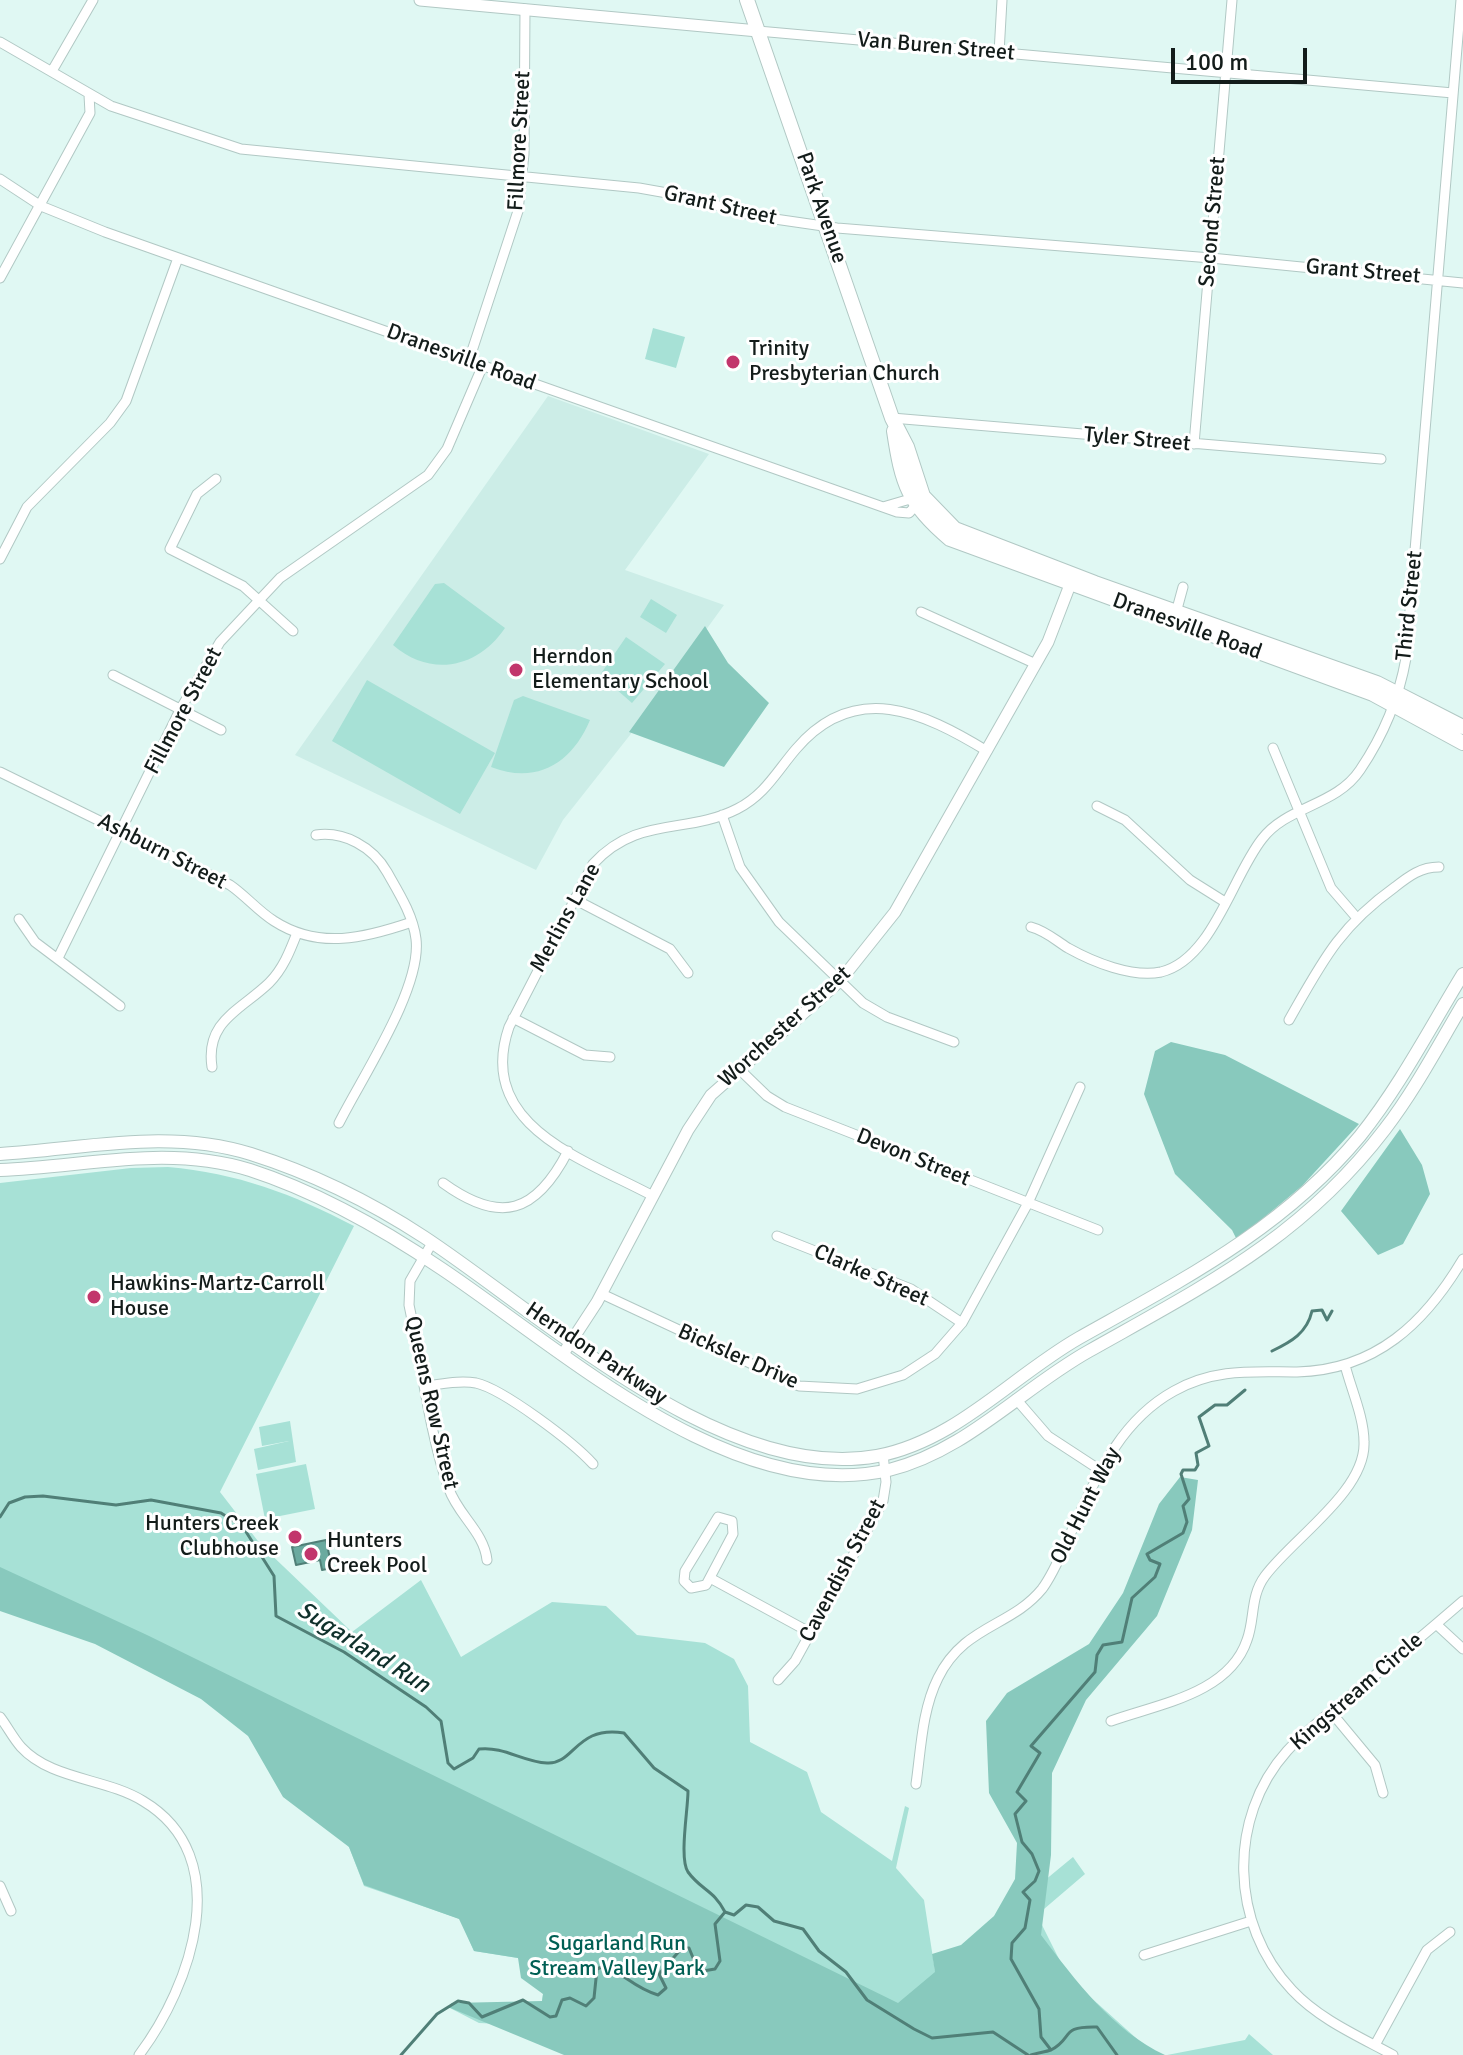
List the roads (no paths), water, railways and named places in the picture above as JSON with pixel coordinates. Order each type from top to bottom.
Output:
[{"type":"main road","name":"Park Avenue","points":[[747,0],[828,226],[892,418],[907,447],[916,500]]},
{"type":"main road","name":"Dranesville Road","points":[[916,500],[955,529],[1072,580],[1397,698],[1463,743]]},
{"type":"main road","name":"Dranesville Road","points":[[1072,580],[1177,609],[1463,727]]},
{"type":"main road","name":"Herndon Parkway","points":[[0,1154],[137,1140],[179,1141],[237,1150],[315,1180],[387,1215],[651,1393],[761,1447],[826,1459],[883,1454],[924,1441],[954,1426],[1034,1366],[1207,1268],[1286,1210],[1335,1164],[1368,1125],[1463,974]]},
{"type":"main road","name":"Herndon Parkway","points":[[0,1170],[137,1156],[186,1158],[234,1166],[332,1206],[423,1256],[647,1410],[757,1462],[820,1475],[885,1471],[917,1461],[961,1440],[1068,1363],[1214,1282],[1308,1213],[1354,1167],[1386,1127],[1463,1004]]},
{"type":"street","points":[[52,71],[93,0]]},
{"type":"street","name":"Van Buren Street","points":[[420,0],[1453,93]]},
{"type":"street","points":[[999,53],[1002,0]]},
{"type":"street","name":"Second Street","points":[[1194,444],[1232,0]]},
{"type":"street","name":"Third Street","points":[[1031,927],[1078,953],[1120,968],[1158,972],[1191,956],[1270,829],[1330,799],[1351,781],[1397,698],[1406,658],[1461,0]]},
{"type":"street","name":"Fillmore Street","points":[[469,360],[512,238],[523,177],[525,9]]},
{"type":"street","name":"Grant Street","points":[[0,42],[79,85],[89,95],[132,114],[262,154],[665,192],[754,216],[828,226],[1463,283]]},
{"type":"street","points":[[0,278],[90,113],[89,95]]},
{"type":"street","name":"Dranesville Road","points":[[0,179],[41,206],[178,258],[883,507],[909,513],[916,500]]},
{"type":"street","points":[[0,559],[27,507],[110,423],[126,401],[178,258]]},
{"type":"street","name":"Fillmore Street","points":[[58,958],[181,708],[220,642],[259,598],[295,567],[428,475],[447,449],[483,365]]},
{"type":"street","name":"Tyler Street","points":[[892,418],[1381,459]]},
{"type":"street","points":[[216,479],[197,494],[170,549],[259,598],[293,631]]},
{"type":"street","name":"Worchester Street","points":[[563,1354],[602,1294],[698,1112],[738,1068],[840,981],[902,901],[1036,664],[1072,580]]},
{"type":"street","points":[[1177,609],[1183,587]]},
{"type":"street","points":[[921,612],[1036,664]]},
{"type":"street","points":[[113,675],[221,730]]},
{"type":"street","name":"Merlins Lane","points":[[653,1196],[531,1128],[508,1094],[502,1054],[513,1018],[593,864],[626,837],[650,828],[722,815],[760,794],[802,741],[818,728],[856,711],[892,709],[923,716],[987,751]]},
{"type":"street","points":[[1273,748],[1331,888],[1356,917]]},
{"type":"street","name":"Ashburn Street","points":[[0,772],[230,885],[262,913],[297,933],[347,940],[412,922]]},
{"type":"street","points":[[1097,806],[1125,820],[1190,880],[1225,902]]},
{"type":"street","points":[[722,815],[740,867],[769,910],[840,981],[876,1012],[954,1042]]},
{"type":"street","points":[[316,835],[341,836],[376,857],[412,922],[417,949],[413,977],[339,1123]]},
{"type":"street","points":[[1289,1020],[1333,945],[1356,917],[1414,873],[1439,867]]},
{"type":"street","points":[[574,899],[670,949],[688,973]]},
{"type":"street","points":[[19,919],[35,942],[120,1006]]},
{"type":"street","points":[[212,1067],[210,1047],[218,1027],[237,1006],[271,981],[297,933]]},
{"type":"street","points":[[513,1018],[585,1055],[610,1057]]},
{"type":"street","name":"Devon Street","points":[[738,1068],[767,1096],[785,1107],[1098,1230]]},
{"type":"street","name":"Bicksler Drive","points":[[602,1294],[779,1379],[819,1389],[870,1387],[903,1375],[935,1354],[962,1323],[1028,1203],[1080,1087]]},
{"type":"street","points":[[443,1183],[473,1203],[509,1208],[541,1193],[568,1151]]},
{"type":"street","name":"Clarke Street","points":[[777,1236],[911,1289],[962,1323]]},
{"type":"street","name":"Queens Row Street","points":[[432,1243],[414,1269],[409,1292],[448,1487],[459,1510],[483,1542],[487,1560]]},
{"type":"street","name":"Old Hunt Way","points":[[916,1784],[927,1708],[939,1677],[970,1638],[1017,1610],[1040,1591],[1100,1470],[1116,1444],[1143,1413],[1192,1382],[1232,1371],[1304,1371],[1345,1365],[1389,1345],[1420,1321],[1443,1293],[1463,1259]]},
{"type":"street","points":[[1111,1721],[1203,1689],[1235,1664],[1247,1641],[1253,1603],[1261,1581],[1348,1486],[1361,1465],[1363,1430],[1345,1365]]},
{"type":"street","points":[[426,1386],[461,1381],[485,1386],[574,1446],[593,1464]]},
{"type":"street","points":[[1016,1399],[1048,1436],[1100,1470]]},
{"type":"street","name":"Cavendish Street","points":[[778,1680],[795,1661],[883,1501],[883,1454]]},
{"type":"street","points":[[723,1516],[732,1521],[734,1530],[710,1578],[696,1589],[687,1585],[683,1576],[713,1520],[723,1516]]},
{"type":"street","points":[[710,1578],[811,1633]]},
{"type":"street","name":"Kingstream Circle","points":[[1393,2055],[1321,2015],[1292,1990],[1267,1956],[1251,1921],[1243,1859],[1257,1801],[1287,1751],[1463,1601]]},
{"type":"street","points":[[1436,1624],[1463,1649]]},
{"type":"street","points":[[1331,1712],[1375,1765],[1383,1793]]},
{"type":"street","points":[[0,1717],[19,1745],[40,1762],[130,1794],[158,1811],[180,1836],[191,1858],[199,1898],[196,1929],[171,2002],[139,2055]]},
{"type":"street","points":[[0,1886],[11,1911]]},
{"type":"street","points":[[1144,1955],[1251,1921]]},
{"type":"street","points":[[1375,2045],[1427,1950],[1450,1932]]},
{"type":"waterway","points":[[1272,1351],[1297,1336],[1310,1319],[1312,1311],[1322,1310],[1327,1320],[1332,1311]]},
{"type":"waterway","points":[[1051,2050],[1041,2037],[1039,2009],[1011,1959],[1012,1943],[1025,1928],[1030,1900],[1023,1892],[1035,1881],[1039,1871],[1032,1854],[1022,1842],[1015,1814],[1026,1801],[1017,1792],[1040,1753],[1031,1746],[1095,1672],[1097,1655],[1103,1645],[1122,1642],[1132,1598],[1155,1577],[1160,1564],[1150,1560],[1147,1554],[1183,1533],[1187,1522],[1183,1506],[1189,1499],[1181,1474],[1183,1470],[1195,1470],[1198,1465],[1196,1453],[1209,1446],[1199,1417],[1215,1405],[1227,1405],[1245,1390]]},
{"type":"waterway","name":"Sugarland Run","points":[[0,1517],[9,1503],[25,1497],[43,1496],[116,1505],[151,1500],[221,1513],[243,1527],[274,1576],[276,1616],[344,1652],[426,1707],[441,1721],[448,1763],[454,1769],[473,1758],[479,1749],[497,1750],[547,1763],[564,1758],[596,1735],[624,1733],[654,1768],[688,1791],[685,1865],[725,1912],[734,1915],[746,1905],[758,1907],[774,1921],[803,1929],[819,1951],[846,1972],[867,2000],[932,2038],[993,2032],[1028,2055]]},
{"type":"waterway","points":[[401,2055],[437,2014],[458,2001],[469,2003],[482,2017],[523,2000],[550,2017],[556,2016],[562,2000],[570,1998],[586,2006],[594,1998],[597,1969],[604,1966],[658,1995],[666,1988],[659,1974],[682,1948],[689,1948],[696,1965],[703,1971],[715,1969],[720,1961],[715,1924],[725,1912]]},
{"type":"waterway","name":"Sugarland Run","points":[[1031,2055],[1051,2050],[1072,2031],[1085,2027],[1097,2027],[1117,2055]]},
{"type":"place","name":"Trinity Presbyterian Church","points":[[733,362]]},
{"type":"place","name":"Herndon Elementary School","points":[[516,670]]},
{"type":"place","name":"Hawkins-Martz-Carroll House","points":[[94,1297]]},
{"type":"place","name":"Hunters Creek Clubhouse","points":[[295,1537]]},
{"type":"place","name":"Hunters Creek Pool","points":[[311,1554]]},
{"type":"park label","name":"Sugarland Run Stream Valley Park","points":[[617,1956]]}]
